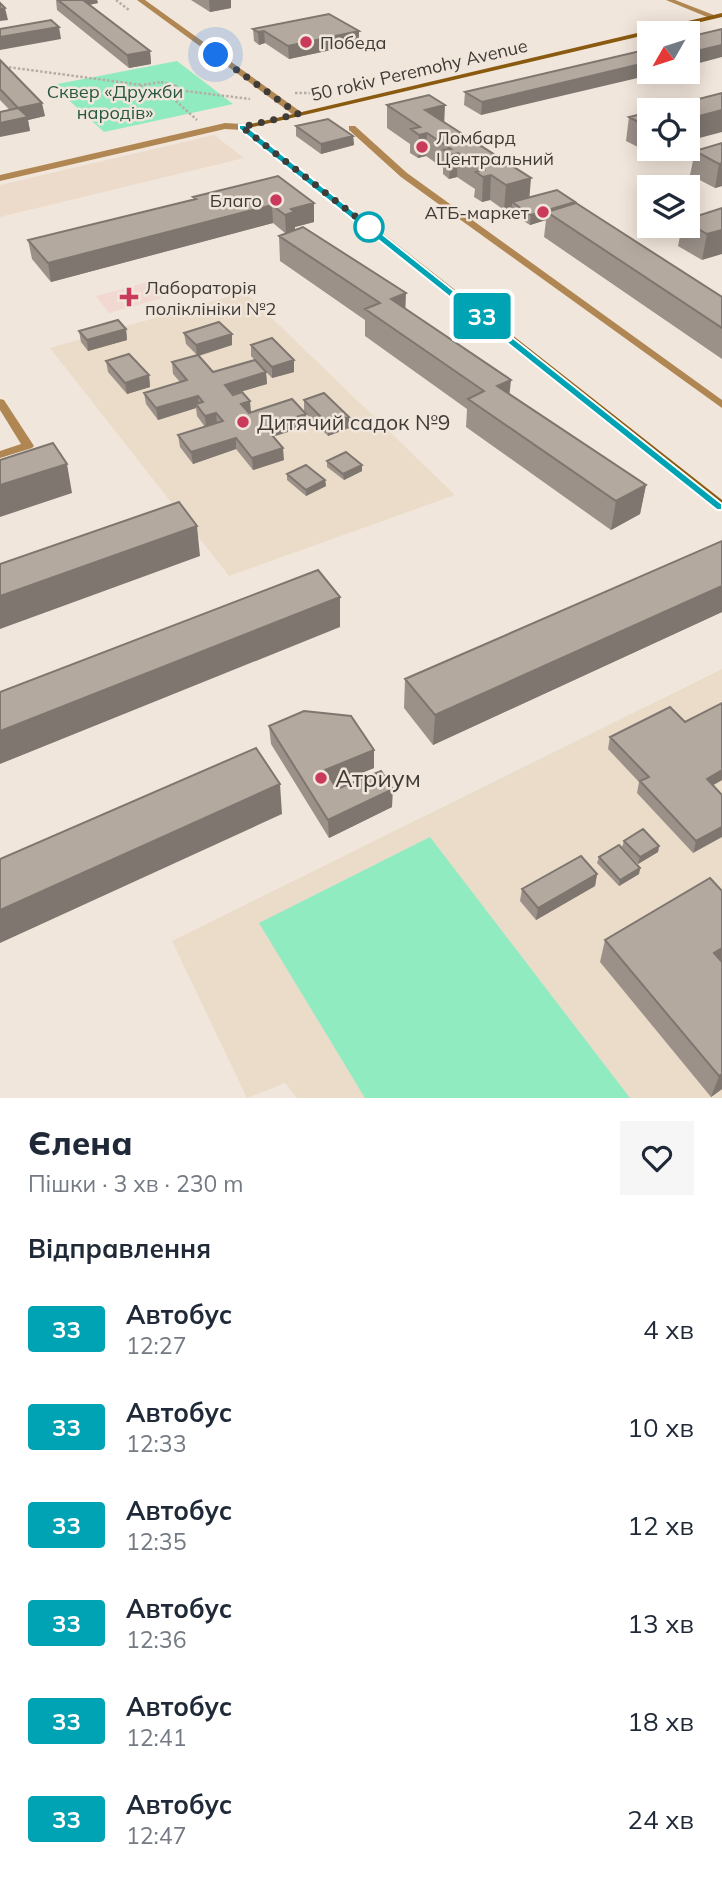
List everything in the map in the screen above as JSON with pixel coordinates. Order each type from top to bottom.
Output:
[{"type":"main road","name":"50 rokiv Peremohy Avenue","points":[[242,127],[719,16]]},
{"type":"main road","points":[[242,127],[722,507]]},
{"type":"street","points":[[140,0],[298,114]]},
{"type":"street","points":[[669,0],[719,16]]},
{"type":"street","name":"50 rokiv Peremohy Avenue","points":[[0,178],[225,126],[242,127]]},
{"type":"lane","points":[[352,128],[404,175],[722,405]]},
{"type":"lane","points":[[0,402],[29,446],[0,455]]},
{"type":"path","points":[[0,66],[142,85],[167,82],[176,86],[177,90]]},
{"type":"path","points":[[142,85],[137,89],[139,94],[156,97],[169,95],[177,90],[250,99]]},
{"type":"path","points":[[169,95],[200,122]]},
{"type":"shaded area","points":[[214,135],[244,158],[0,217],[0,185]]},
{"type":"shaded area","name":"Лабораторія поліклініки №2","points":[[148,282],[162,298],[109,313],[96,296]]},
{"type":"shaded area","name":"Дитячий садок №9","points":[[245,292],[455,495],[229,576],[50,348]]},
{"type":"shaded area","points":[[722,669],[722,1098],[297,1098],[285,1083],[247,1098],[172,941]]},
{"type":"green space","name":"Сквер «Дружби народів»","points":[[177,61],[233,104],[104,132],[52,85]]},
{"type":"green space","points":[[430,837],[630,1098],[365,1098],[259,923]]},
{"type":"building","points":[[58,0],[83,0],[150,51],[127,55]]},
{"type":"building","points":[[329,14],[359,31],[288,46],[264,31],[253,29]]},
{"type":"building","points":[[51,20],[59,27],[0,37],[0,29]]},
{"type":"building","points":[[722,29],[722,45],[700,50],[700,34]]},
{"type":"building","points":[[637,52],[637,65],[482,102],[465,92]]},
{"type":"building","points":[[0,60],[42,103],[18,108],[0,89]]},
{"type":"building","points":[[722,93],[722,110],[700,116],[700,99]]},
{"type":"building","points":[[429,95],[445,105],[425,110],[531,178],[506,185],[491,175],[483,177],[476,172],[484,170],[458,153],[451,155],[444,150],[451,149],[427,133],[419,135],[411,129],[420,127],[387,105]]},
{"type":"building","points":[[18,108],[28,117],[0,123],[0,112]]},
{"type":"building","points":[[328,119],[353,136],[321,144],[296,126]]},
{"type":"building","points":[[722,143],[722,163],[700,154],[700,150]]},
{"type":"building","points":[[278,176],[314,203],[291,209],[294,212],[285,215],[272,205],[48,263],[28,240],[196,199],[193,197]]},
{"type":"building","points":[[557,190],[575,202],[531,215],[512,202]]},
{"type":"building","points":[[576,203],[722,297],[722,328],[547,212]]},
{"type":"building","points":[[722,208],[722,230],[707,234],[700,230],[700,215]]},
{"type":"building","points":[[303,227],[406,293],[391,299],[511,380],[497,386],[646,485],[616,501],[468,399],[484,391],[365,309],[380,303],[279,236]]},
{"type":"building","points":[[118,320],[126,329],[87,340],[79,331]]},
{"type":"building","points":[[219,322],[232,334],[196,345],[184,333]]},
{"type":"building","points":[[272,338],[294,360],[272,367],[251,345]]},
{"type":"building","points":[[129,354],[149,375],[125,383],[106,361]]},
{"type":"building","points":[[198,355],[213,372],[255,360],[266,372],[225,385],[233,395],[242,392],[250,401],[241,404],[249,413],[292,399],[306,414],[265,427],[283,448],[252,458],[236,438],[191,452],[178,435],[223,421],[216,413],[205,416],[196,404],[203,402],[198,396],[156,408],[144,393],[187,380],[172,362]]},
{"type":"building","points":[[324,393],[349,417],[328,424],[304,400]]},
{"type":"building","points":[[53,443],[67,464],[0,485],[0,460]]},
{"type":"building","points":[[346,452],[362,465],[343,474],[327,461]]},
{"type":"building","points":[[306,465],[325,480],[306,490],[287,474]]},
{"type":"building","points":[[179,502],[197,526],[0,596],[0,564]]},
{"type":"building","points":[[722,541],[722,586],[435,715],[405,679]]},
{"type":"building","points":[[318,570],[340,597],[0,731],[0,692]]},
{"type":"building","points":[[722,703],[722,770],[707,779],[722,795],[722,827],[696,841],[640,781],[649,777],[610,737],[670,707],[685,722]]},
{"type":"building","points":[[304,711],[351,716],[374,750],[325,770],[337,789],[381,771],[393,789],[328,820],[269,726]]},
{"type":"building","points":[[256,748],[280,784],[0,910],[0,859]]},
{"type":"building","points":[[643,829],[659,846],[640,857],[624,841]]},
{"type":"building","points":[[619,845],[640,868],[620,880],[599,857]]},
{"type":"building","points":[[581,856],[597,874],[538,908],[522,889]]},
{"type":"building","points":[[710,878],[722,891],[722,948],[714,953],[722,962],[722,1074],[719,1076],[605,940]]},
{"type":"bus line","name":"33","points":[[242,127],[722,507]]},
{"type":"place","name":"Победа","points":[[306,42]]},
{"type":"place","name":"Ломбард Центральний","points":[[422,147]]},
{"type":"place","name":"Благо","points":[[276,200]]},
{"type":"place","name":"АТБ-маркет","points":[[543,212]]},
{"type":"place","name":"Лабораторія поліклініки №2","points":[[129,297]]},
{"type":"place","name":"Дитячий садок №9","points":[[243,422]]},
{"type":"place","name":"Атриум","points":[[321,778]]},
{"type":"route","points":[[216,55],[298,114],[242,127],[369,227]]}]
